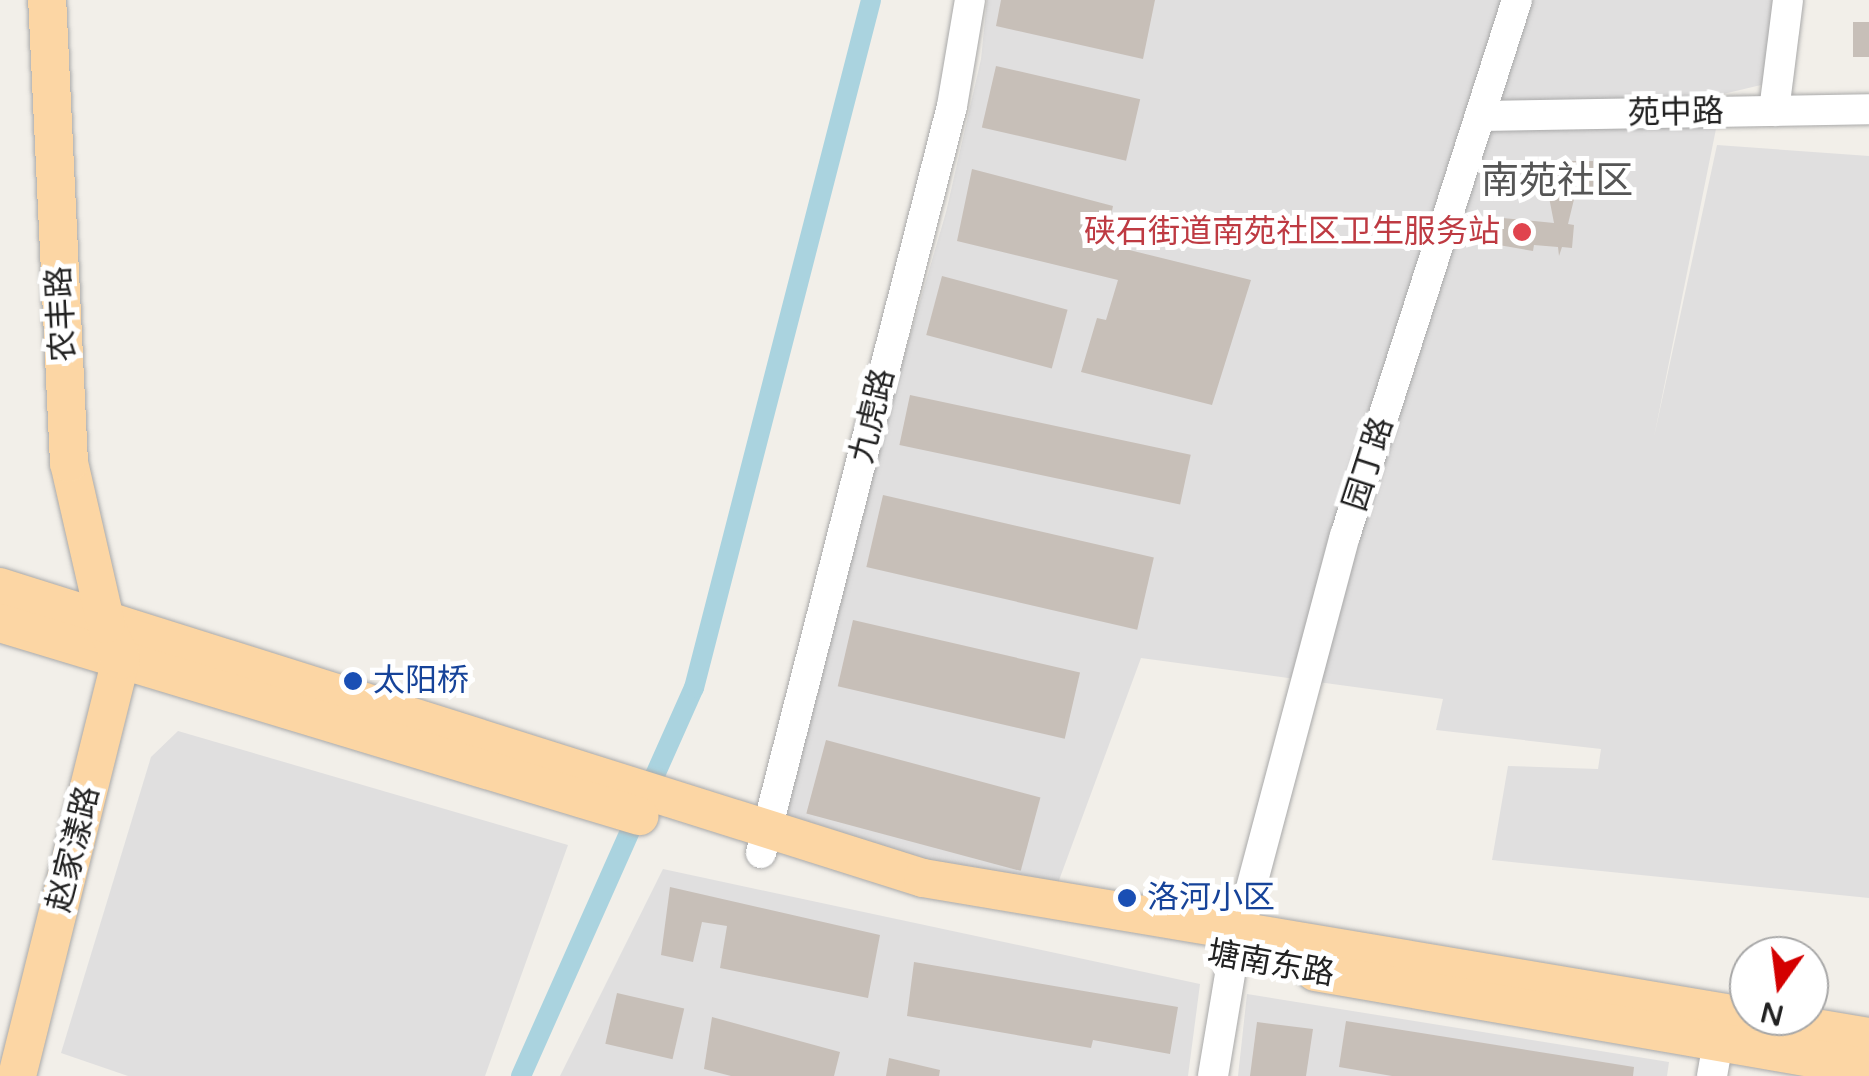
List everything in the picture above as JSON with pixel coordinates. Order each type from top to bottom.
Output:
[{"type":"main road","name":"农丰路","points":[[47,0],[69,463],[106,624]]},
{"type":"main road","points":[[0,588],[601,792]]},
{"type":"main road","points":[[0,623],[601,792]]},
{"type":"main road","points":[[106,624],[121,660]]},
{"type":"main road","name":"赵家漾路","points":[[17,1076],[121,660]]},
{"type":"main road","name":"塘南东路","points":[[601,792],[764,841],[923,878],[1718,1045],[1869,1068]]},
{"type":"main road","name":"塘南东路","points":[[1718,1045],[1869,1037]]},
{"type":"street","name":"九虎路","points":[[764,841],[952,106],[970,0]]},
{"type":"street","name":"园丁路","points":[[1213,1076],[1236,945],[1345,536],[1516,0]]},
{"type":"street","points":[[1774,111],[1788,0]]},
{"type":"street","name":"苑中路","points":[[1482,116],[1869,109]]},
{"type":"shaded area","points":[[987,0],[1788,0],[1778,81],[1723,94],[1654,437],[1717,145],[1869,156],[1869,898],[1492,860],[1508,766],[1598,769],[1601,749],[1436,730],[1443,699],[1141,658],[1051,902],[767,829],[946,212],[981,59]]},
{"type":"shaded area","points":[[178,731],[568,845],[485,1076],[128,1076],[61,1053],[151,757]]},
{"type":"shaded area","points":[[663,869],[1200,984],[1188,1076],[560,1076]]},
{"type":"shaded area","points":[[1247,994],[1669,1062],[1667,1076],[1238,1076]]},
{"type":"building","points":[[1001,0],[1155,0],[1143,59],[996,26]]},
{"type":"building","points":[[1853,22],[1869,22],[1869,57],[1853,57]]},
{"type":"building","points":[[996,66],[1140,99],[1126,161],[982,127]]},
{"type":"building","points":[[1542,161],[1593,161],[1593,187],[1577,187],[1568,224],[1574,225],[1572,248],[1562,247],[1559,256],[1558,247],[1534,245],[1533,251],[1470,240],[1472,215],[1554,223]]},
{"type":"building","points":[[972,169],[1113,206],[1105,244],[1251,280],[1212,405],[1081,372],[1097,318],[1106,320],[1118,280],[957,241]]},
{"type":"building","points":[[942,276],[1068,310],[1052,369],[926,335]]},
{"type":"building","points":[[910,395],[1191,455],[1180,505],[899,445]]},
{"type":"building","points":[[883,495],[1154,558],[1137,630],[866,567]]},
{"type":"building","points":[[853,620],[1080,672],[1065,739],[838,686]]},
{"type":"building","points":[[826,740],[1040,797],[1021,871],[806,813]]},
{"type":"building","points":[[670,887],[880,935],[868,998],[720,968],[727,926],[702,922],[693,962],[661,955]]},
{"type":"building","points":[[914,962],[1178,1007],[1170,1054],[1093,1040],[1091,1048],[907,1016]]},
{"type":"building","points":[[617,993],[684,1009],[673,1059],[605,1044]]},
{"type":"building","points":[[712,1017],[840,1052],[834,1076],[731,1076],[704,1069]]},
{"type":"building","points":[[1346,1021],[1634,1067],[1633,1076],[1392,1076],[1339,1067]]},
{"type":"building","points":[[1257,1022],[1313,1029],[1306,1076],[1250,1076]]},
{"type":"building","points":[[889,1058],[940,1070],[939,1076],[886,1076]]},
{"type":"waterway","points":[[521,1076],[694,688],[871,0]]},
{"type":"place","name":"硖石街道南苑社区卫生服务站","points":[[1522,232]]},
{"type":"place","name":"太阳桥","points":[[353,681]]},
{"type":"place","name":"洛河小区","points":[[1127,898]]},
{"type":"district","name":"南苑社区","points":[[1557,182]]}]
